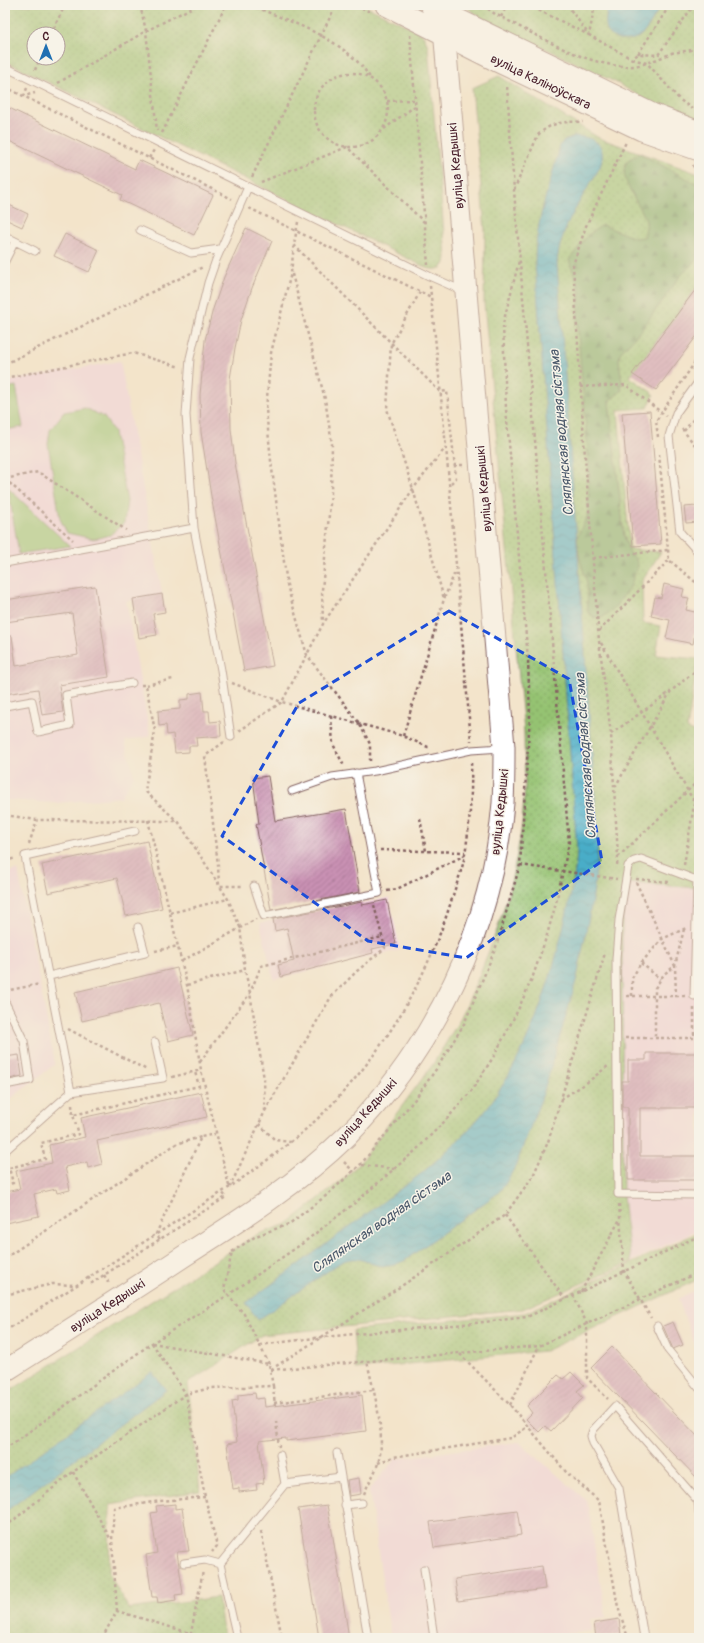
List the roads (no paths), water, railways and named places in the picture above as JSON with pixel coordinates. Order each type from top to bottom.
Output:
[{"type":"street","name":"вуліца Кедышкі","points":[[5,1370],[240,1220],[273,1197],[332,1149],[348,1134],[380,1098],[407,1064],[435,1022],[459,974],[471,942],[490,879],[498,844],[503,802],[504,748],[465,291],[445,33],[438,7]]},
{"type":"street","name":"вуліца Каліноўскага","points":[[438,7],[652,114],[699,132]]},
{"type":"street","name":"вуліца Каліноўскага","points":[[381,10],[445,33],[504,64],[696,156]]},
{"type":"lane","points":[[5,67],[429,276],[465,291]]},
{"type":"lane","points":[[231,737],[194,528],[186,415],[190,358],[216,260],[248,187]]},
{"type":"lane","points":[[140,230],[190,253],[220,249]]},
{"type":"lane","points":[[5,236],[35,250]]},
{"type":"lane","points":[[5,261],[15,241]]},
{"type":"lane","points":[[699,381],[676,413],[669,436],[680,532],[699,553]]},
{"type":"lane","points":[[8,563],[194,528]]},
{"type":"lane","points":[[5,706],[32,701],[38,732],[70,725],[66,696],[132,684]]},
{"type":"lane","points":[[292,791],[332,777],[370,771],[471,750],[504,748]]},
{"type":"lane","points":[[254,886],[264,916],[376,894],[370,850],[352,773]]},
{"type":"lane","points":[[72,1092],[57,1023],[50,979],[25,856],[135,831]]},
{"type":"lane","points":[[694,996],[698,882],[641,859],[634,861],[628,866],[619,920],[616,959],[618,1039],[618,1194],[699,1195]]},
{"type":"lane","points":[[50,979],[145,953],[138,927]]},
{"type":"lane","points":[[5,1002],[24,1041],[30,1080],[5,1085]]},
{"type":"lane","points":[[5,1151],[72,1092],[163,1078],[155,1042]]},
{"type":"lane","points":[[657,1326],[668,1350],[699,1388]]},
{"type":"lane","points":[[644,1638],[619,1488],[593,1443],[591,1436],[593,1430],[615,1406],[698,1501],[699,1512]]},
{"type":"lane","points":[[337,1453],[368,1638]]},
{"type":"lane","points":[[280,1455],[285,1484]]},
{"type":"lane","points":[[220,1564],[285,1484],[340,1477]]},
{"type":"lane","points":[[345,1505],[362,1503]]},
{"type":"lane","points":[[184,1563],[205,1560],[220,1564]]},
{"type":"lane","points":[[220,1564],[237,1638]]},
{"type":"lane","points":[[424,1569],[434,1638]]},
{"type":"water","points":[[607,5],[661,5],[649,26],[640,36],[631,40],[626,40],[615,38],[608,32],[606,27]]},
{"type":"water","name":"Сляпянская водная сістэма","points":[[575,136],[594,140],[601,148],[602,153],[600,167],[567,225],[559,250],[557,263],[598,836],[597,863],[593,896],[577,978],[543,1094],[516,1165],[506,1183],[498,1193],[404,1261],[388,1266],[373,1264],[359,1259],[341,1262],[258,1320],[246,1303],[422,1173],[458,1140],[483,1114],[517,1061],[528,1037],[546,990],[560,940],[573,883],[577,850],[535,263],[540,218],[560,146],[563,141]]},
{"type":"water","points":[[152,1372],[166,1390],[5,1512],[5,1478]]}]
